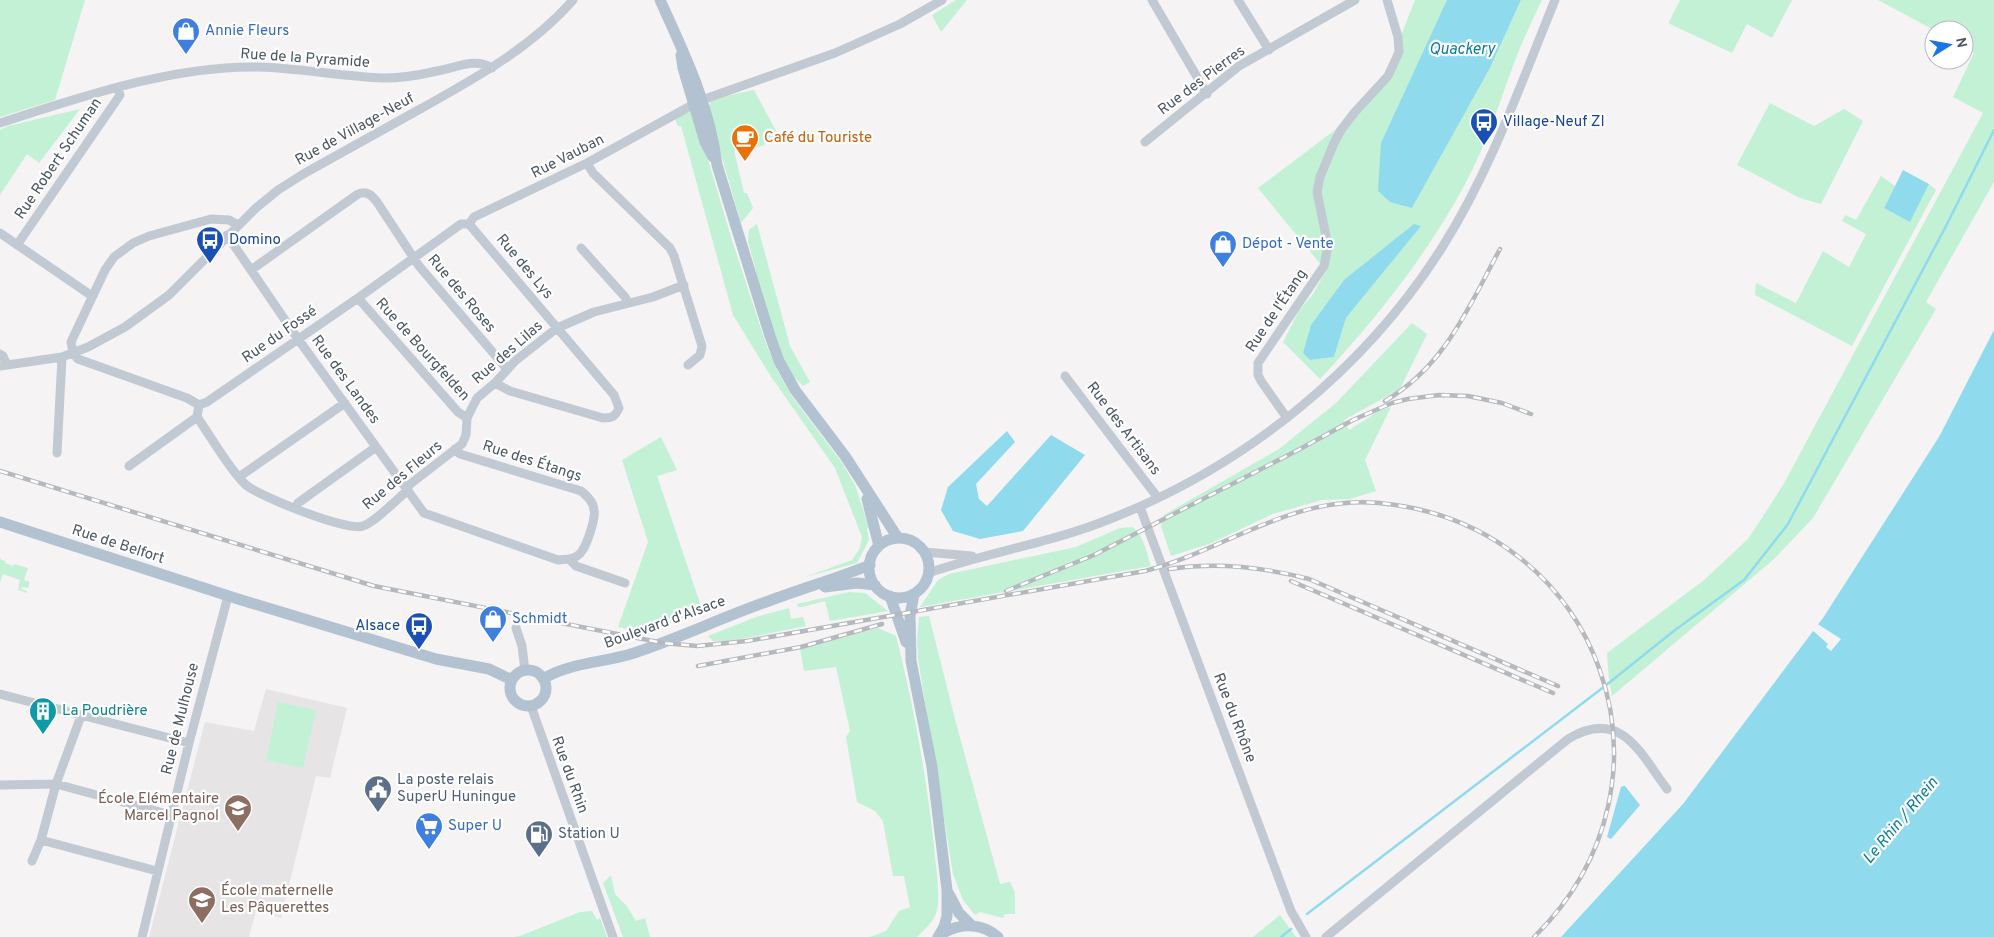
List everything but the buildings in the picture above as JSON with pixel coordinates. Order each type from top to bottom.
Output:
[{"type":"main road","points":[[660,0],[681,49],[683,68],[698,102],[705,142],[717,165],[770,336],[780,361],[795,390],[844,456],[898,538]]},
{"type":"main road","points":[[864,487],[879,546]]},
{"type":"main road","name":"Rue de Belfort","points":[[0,522],[228,596]]},
{"type":"main road","points":[[898,538],[913,541],[924,552],[928,562],[928,573],[924,585],[914,594],[902,598],[890,596],[875,585],[870,575],[870,564],[873,554],[879,546],[888,540],[898,538]]},
{"type":"main road","name":"Boulevard d'Alsace","points":[[543,679],[569,667],[633,653],[767,601],[870,564]]},
{"type":"main road","name":"Boulevard d'Alsace","points":[[796,592],[857,584],[875,585]]},
{"type":"main road","points":[[911,661],[910,616],[914,594]]},
{"type":"main road","points":[[228,596],[436,658],[489,669],[512,680]]},
{"type":"main road","points":[[890,596],[911,661],[932,766],[947,890],[947,916],[939,936]]},
{"type":"main road","points":[[520,672],[536,672],[543,679],[546,684],[541,701],[531,706],[522,705],[514,700],[510,690],[512,680],[520,672]]},
{"type":"main road","points":[[947,890],[959,913],[972,926]]},
{"type":"main road","points":[[939,936],[957,927],[972,926],[990,931],[998,937]]},
{"type":"street","name":"Rue de Village-Neuf","points":[[3,365],[62,357],[125,327],[156,306],[238,225],[278,190],[492,68],[557,19],[573,0]]},
{"type":"street","name":"Rue Vauban","points":[[453,230],[460,224],[469,224],[474,217],[587,163],[698,102],[835,53],[900,24],[942,0]]},
{"type":"street","points":[[1152,0],[1207,94]]},
{"type":"street","points":[[1238,0],[1269,50]]},
{"type":"street","name":"Rue de l'Étang","points":[[1287,418],[1261,381],[1258,375],[1258,363],[1324,266],[1328,246],[1317,192],[1320,177],[1334,143],[1342,130],[1354,113],[1388,76],[1399,52],[1398,38],[1387,0]]},
{"type":"street","points":[[928,573],[982,556],[1032,545],[1073,533],[1140,507],[1220,465],[1255,443],[1321,390],[1381,328],[1443,247],[1468,203],[1502,128],[1555,0]]},
{"type":"street","name":"Rue des Pierres","points":[[1145,142],[1240,66],[1351,1]]},
{"type":"street","name":"Rue de la Pyramide","points":[[0,123],[118,88],[163,77],[218,68],[259,67],[385,78],[438,71],[468,63],[486,64],[492,68]]},
{"type":"street","name":"Rue Robert Schuman","points":[[17,245],[120,95],[118,88]]},
{"type":"street","points":[[587,163],[592,173],[670,248],[684,285],[702,346],[700,355],[688,365]]},
{"type":"street","name":"Rue des Roses","points":[[251,270],[362,192],[370,194],[414,258],[507,369]]},
{"type":"street","points":[[129,466],[197,417],[199,405],[187,398],[81,361],[73,353],[71,342],[105,270],[114,257],[133,243],[149,236],[212,219],[230,220],[238,225]]},
{"type":"street","name":"Rue des Lys","points":[[469,224],[614,395],[619,408],[612,418],[602,418],[510,391],[495,383]]},
{"type":"street","name":"Rue du Fossé","points":[[199,405],[207,402],[358,298],[453,230]]},
{"type":"street","points":[[0,234],[92,296]]},
{"type":"street","name":"Rue des Landes","points":[[227,236],[407,491]]},
{"type":"street","points":[[581,248],[625,297],[628,303]]},
{"type":"street","name":"Rue des Lilas","points":[[467,418],[477,398],[495,383],[515,361],[557,328],[594,312],[654,296],[684,285]]},
{"type":"street","name":"Rue de Bourgfelden","points":[[358,298],[458,412],[467,418]]},
{"type":"street","points":[[0,354],[3,356],[3,365]]},
{"type":"street","points":[[57,453],[62,357]]},
{"type":"street","name":"Rue des Artisans","points":[[1065,376],[1158,498]]},
{"type":"street","points":[[239,477],[345,403]]},
{"type":"street","name":"Rue des Fleurs","points":[[197,417],[239,477],[255,491],[295,508],[353,528],[363,526],[462,444],[466,435],[467,418]]},
{"type":"street","points":[[295,508],[298,503],[376,447]]},
{"type":"street","name":"Rue des Étangs","points":[[455,449],[460,454],[581,491],[586,495],[594,508],[595,516],[581,553],[569,559]]},
{"type":"street","points":[[407,491],[424,513],[558,560],[569,559],[576,566],[625,583]]},
{"type":"street","name":"Rue du Rhône","points":[[1140,507],[1291,911],[1306,937]]},
{"type":"street","points":[[924,552],[955,556],[982,556]]},
{"type":"street","name":"Rue de Mulhouse","points":[[142,937],[189,743],[228,596]]},
{"type":"street","points":[[516,628],[522,646],[525,671]]},
{"type":"street","points":[[0,694],[189,743]]},
{"type":"street","name":"Rue du Rhin","points":[[531,706],[613,937]]},
{"type":"street","points":[[32,861],[41,840],[56,784],[81,716]]},
{"type":"street","points":[[1326,937],[1578,732],[1601,728],[1621,732],[1632,742],[1667,790]]},
{"type":"street","points":[[0,785],[56,784],[171,815]]},
{"type":"street","points":[[41,840],[157,870]]},
{"type":"shaded area","name":"École Elémentaire Marcel Pagnol","points":[[266,689],[347,708],[330,778],[316,776],[281,918],[256,911],[249,937],[149,937],[205,722],[254,731]]},
{"type":"green space","points":[[0,0],[85,0],[55,100],[0,117]]},
{"type":"green space","points":[[956,0],[967,0],[941,32],[932,15]]},
{"type":"green space","points":[[1415,0],[1447,0],[1412,208],[1490,68],[1521,0],[1542,0],[1520,48],[1481,151],[1449,212],[1410,271],[1388,300],[1320,379],[1283,342],[1299,311],[1313,294],[1326,271],[1258,188],[1335,130],[1379,91]],"holes":[[[1421,226],[1346,318],[1334,357],[1310,360]]]},
{"type":"green space","points":[[1680,0],[1792,0],[1772,38],[1747,24],[1732,53],[1670,24],[1669,22]]},
{"type":"green space","points":[[1878,0],[1994,0],[1994,182],[1926,302],[1936,309],[1813,518],[1773,560],[1612,696],[1607,653],[1704,580],[1748,539],[1782,487],[1983,113],[1953,97],[1966,70],[1974,70],[1974,20],[1924,20],[1924,25]]},
{"type":"green space","points":[[754,90],[780,138],[764,142],[765,145],[754,148],[752,145],[734,150],[744,193],[747,193],[753,208],[741,223],[709,113],[710,102],[717,98]]},
{"type":"green space","points":[[1770,103],[1814,126],[1844,109],[1863,121],[1821,204],[1800,198],[1737,165]]},
{"type":"green space","points":[[80,109],[39,163],[27,154],[0,195],[0,130],[8,126]]},
{"type":"green space","points":[[688,112],[694,113],[732,240],[766,344],[778,372],[791,395],[842,463],[855,485],[869,527],[867,529],[869,540],[857,563],[805,577],[852,560],[860,548],[862,537],[835,468],[770,375],[733,315],[681,126],[678,126],[675,119]]},
{"type":"green space","points":[[1881,176],[1895,186],[1884,208],[1910,221],[1929,184],[1936,190],[1852,346],[1755,295],[1756,283],[1796,303],[1823,251],[1849,267],[1866,234],[1842,221],[1845,215],[1856,220]]},
{"type":"green space","points":[[757,224],[790,346],[810,382],[803,386],[794,377],[782,355],[759,289],[748,242],[749,230]]},
{"type":"green space","points":[[1412,323],[1427,334],[1400,389],[1344,420],[1349,430],[1379,411],[1391,407],[1365,460],[1376,491],[1350,499],[1322,500],[1273,514],[1209,544],[1171,556],[1161,526],[1164,515],[1279,449],[1336,403]]},
{"type":"green space","points":[[661,437],[677,470],[657,476],[702,609],[649,634],[618,627],[648,542],[622,460]]},
{"type":"green space","points":[[1132,527],[1142,539],[1151,566],[920,607],[938,580],[949,574],[1076,547],[1120,528]]},
{"type":"green space","points":[[0,557],[5,563],[28,568],[24,580],[30,582],[28,588],[22,587],[21,589],[27,591],[27,593],[18,590],[20,580],[3,574],[0,583]]},
{"type":"green space","points":[[849,592],[865,593],[888,611],[830,621],[825,601],[802,607],[798,607],[797,604]]},
{"type":"green space","points":[[789,608],[791,619],[803,617],[806,626],[731,641],[713,641],[708,636],[756,617]]},
{"type":"green space","points":[[929,616],[1000,884],[1010,882],[1015,893],[1015,914],[1005,914],[1003,918],[980,912],[975,915],[963,900],[953,874],[918,659],[919,617]]},
{"type":"green space","points":[[878,628],[896,636],[914,715],[931,819],[938,904],[934,918],[917,937],[870,937],[886,931],[899,911],[910,907],[904,876],[893,876],[883,821],[875,811],[857,802],[846,737],[850,731],[836,667],[804,671],[800,649]]},
{"type":"green space","points":[[278,702],[316,710],[303,768],[266,760]]},
{"type":"green space","points":[[611,875],[615,894],[626,905],[636,921],[645,918],[650,937],[623,937],[603,883]]},
{"type":"green space","points":[[592,911],[597,920],[600,918],[607,937],[514,937],[580,912]]},
{"type":"green space","points":[[1280,915],[1296,937],[1253,937]]},
{"type":"water","name":"Quackery","points":[[1447,0],[1521,0],[1490,68],[1412,208],[1390,202],[1378,191],[1381,143]]},
{"type":"water","points":[[1903,170],[1929,184],[1910,222],[1884,208]]},
{"type":"water","points":[[1414,224],[1421,226],[1346,318],[1334,357],[1310,360],[1303,353],[1311,325],[1344,280]]},
{"type":"water","name":"Le Rhin / Rhein","points":[[1994,330],[1994,937],[1561,937],[1683,804],[1823,618],[1939,437]]},
{"type":"water","points":[[1007,431],[1015,442],[976,484],[979,499],[987,506],[1051,435],[1085,455],[1023,531],[980,539],[953,531],[941,510],[948,487]]},
{"type":"water","points":[[1623,786],[1640,805],[1611,839],[1607,837],[1621,787]]},
{"type":"pier","points":[[1816,623],[1841,639],[1831,651],[1826,647],[1828,644],[1811,629]]},
{"type":"waterway","points":[[1307,914],[1605,686],[1675,630],[1744,580],[1788,524],[1946,226],[1994,130]]},
{"type":"waterway","points":[[1281,937],[1291,929]]},
{"type":"railway","points":[[1385,401],[1406,387],[1424,371],[1439,353],[1465,314],[1500,249]]},
{"type":"railway","points":[[1006,591],[1094,555],[1353,420],[1392,403],[1439,395],[1468,396],[1502,403],[1531,414]]},
{"type":"railway","points":[[0,471],[374,586],[663,643],[697,646],[747,641],[1145,571],[1174,562],[1288,515],[1317,507],[1347,503],[1379,503],[1456,521],[1519,557],[1568,608],[1599,669],[1613,736],[1608,806],[1582,874],[1534,937]]},
{"type":"railway","points":[[1169,569],[1204,566],[1239,567],[1274,571],[1309,579],[1558,686]]},
{"type":"railway","points":[[1291,581],[1553,693]]},
{"type":"railway","points":[[698,666],[801,647],[882,624]]},
{"type":"place","name":"Annie Fleurs","points":[[186,55]]},
{"type":"place","name":"Village-Neuf ZI","points":[[1484,146]]},
{"type":"place","name":"Café du Touriste","points":[[745,162]]},
{"type":"place","name":"Domino","points":[[210,264]]},
{"type":"place","name":"Dépot - Vente","points":[[1223,268]]},
{"type":"place","name":"Schmidt","points":[[493,643]]},
{"type":"place","name":"Alsace","points":[[419,650]]},
{"type":"place","name":"La Poudrière","points":[[43,735]]},
{"type":"place","name":"La poste relais SuperU Huningue","points":[[378,813]]},
{"type":"place","name":"École Elémentaire Marcel Pagnol","points":[[238,832]]},
{"type":"place","name":"Super U","points":[[429,850]]},
{"type":"place","name":"Station U","points":[[539,858]]},
{"type":"place","name":"École maternelle Les Pâquerettes","points":[[202,924]]}]
